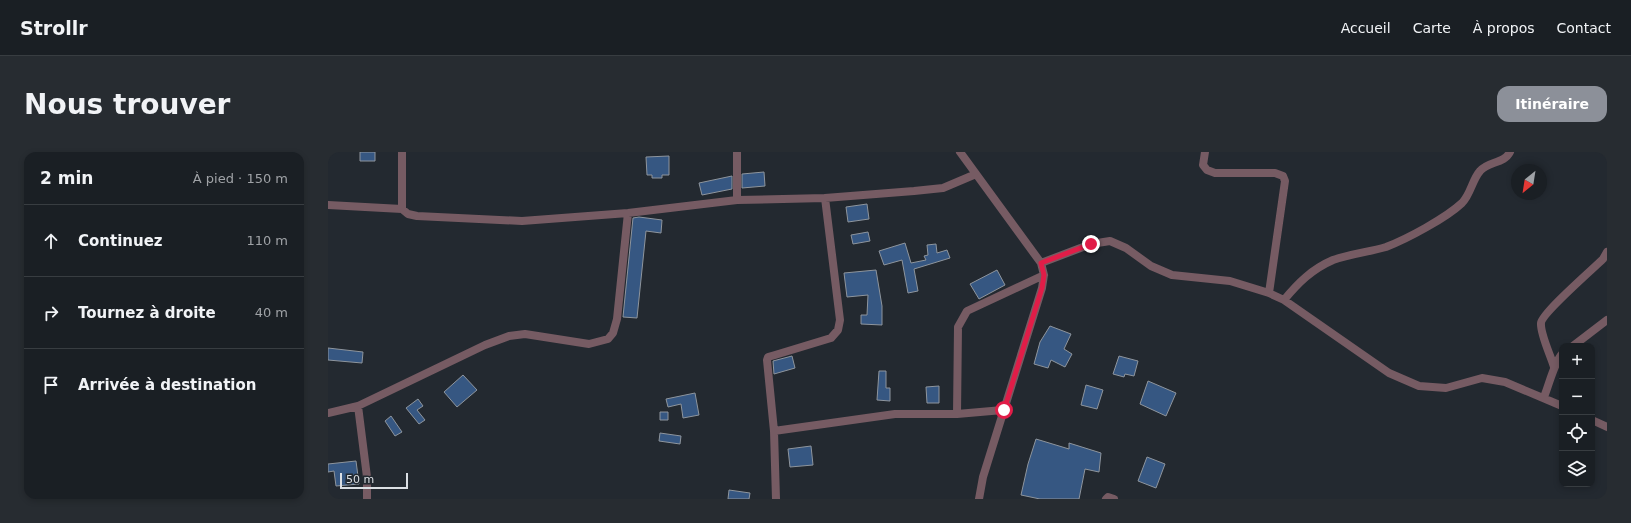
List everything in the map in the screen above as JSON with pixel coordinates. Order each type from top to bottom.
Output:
[{"type":"street","points":[[402,152],[402,209]]},
{"type":"street","points":[[737,152],[737,200]]},
{"type":"street","points":[[960,152],[1041,263],[1044,275],[1042,288],[983,477],[979,499]]},
{"type":"street","points":[[1206,152],[1204,165],[1207,170],[1215,172],[1275,173],[1283,176],[1285,181],[1269,293]]},
{"type":"street","points":[[1284,300],[1299,282],[1316,269],[1333,260],[1386,246],[1415,233],[1445,215],[1463,202],[1480,170],[1504,159],[1510,152]]},
{"type":"street","points":[[328,205],[402,209],[408,214],[417,216],[522,221],[628,213],[737,200],[825,198],[914,192],[943,188],[976,174]]},
{"type":"street","points":[[776,499],[774,431],[766,360],[768,357],[831,338],[838,330],[840,320],[825,198]]},
{"type":"street","points":[[328,413],[358,406],[485,345],[509,336],[525,334],[589,344],[608,339],[613,333],[617,319],[628,213]]},
{"type":"street","points":[[1041,263],[1091,244],[1110,241],[1126,248],[1150,266],[1172,275],[1230,281],[1269,293],[1284,300],[1389,373],[1419,386],[1446,388],[1482,378],[1505,382],[1559,404]]},
{"type":"street","points":[[1554,367],[1542,330],[1543,319],[1551,309],[1603,259],[1607,252]]},
{"type":"street","points":[[957,414],[958,327],[963,317],[968,311],[1044,275]]},
{"type":"street","points":[[1577,343],[1607,320]]},
{"type":"street","points":[[1544,397],[1554,367],[1559,358]]},
{"type":"street","points":[[358,406],[367,477],[367,499]]},
{"type":"street","points":[[774,431],[895,414],[957,414],[1004,410]]},
{"type":"street","points":[[1595,421],[1607,427]]},
{"type":"street","points":[[1106,499],[1108,497],[1114,499]]},
{"type":"building","points":[[360,152],[375,152],[375,161],[360,161]]},
{"type":"building","points":[[669,156],[669,175],[662,175],[662,178],[652,178],[652,175],[647,175],[646,157]]},
{"type":"building","points":[[764,172],[765,186],[742,188],[742,174]]},
{"type":"building","points":[[732,176],[732,189],[702,195],[699,183]]},
{"type":"building","points":[[867,204],[869,219],[848,222],[846,207]]},
{"type":"building","points":[[639,217],[662,220],[661,233],[646,231],[637,318],[623,317],[633,218]]},
{"type":"building","points":[[868,232],[870,241],[853,244],[851,235]]},
{"type":"building","points":[[905,243],[911,263],[926,260],[924,256],[928,255],[927,245],[936,244],[937,253],[947,250],[950,258],[914,269],[918,291],[908,293],[902,260],[884,265],[879,251]]},
{"type":"building","points":[[876,270],[882,306],[882,325],[861,324],[861,315],[867,315],[868,295],[847,297],[844,273]]},
{"type":"building","points":[[997,270],[1005,285],[979,299],[970,284]]},
{"type":"building","points":[[1050,326],[1071,334],[1064,349],[1072,354],[1065,367],[1051,360],[1048,368],[1034,364],[1040,342]]},
{"type":"building","points":[[328,348],[363,352],[362,363],[328,360]]},
{"type":"building","points":[[792,356],[795,368],[774,374],[773,361]]},
{"type":"building","points":[[1119,356],[1138,361],[1134,376],[1125,374],[1124,377],[1113,374]]},
{"type":"building","points":[[879,371],[886,371],[886,388],[890,388],[890,401],[877,400]]},
{"type":"building","points":[[463,375],[477,390],[457,407],[444,392]]},
{"type":"building","points":[[1148,381],[1176,393],[1166,416],[1140,404]]},
{"type":"building","points":[[1086,385],[1103,390],[1097,409],[1081,405]]},
{"type":"building","points":[[939,386],[939,403],[927,403],[926,387]]},
{"type":"building","points":[[695,393],[699,415],[683,418],[681,404],[668,407],[666,399]]},
{"type":"building","points":[[418,399],[423,406],[417,410],[425,420],[419,424],[406,408]]},
{"type":"building","points":[[660,412],[668,412],[668,420],[660,420]]},
{"type":"building","points":[[391,416],[402,432],[395,436],[385,421]]},
{"type":"building","points":[[660,433],[681,436],[680,444],[659,441]]},
{"type":"building","points":[[1036,439],[1069,449],[1069,443],[1101,453],[1099,472],[1085,469],[1079,499],[1040,499],[1021,495],[1028,464]]},
{"type":"building","points":[[811,446],[813,465],[790,467],[788,449]]},
{"type":"building","points":[[1147,457],[1165,464],[1156,488],[1138,481]]},
{"type":"building","points":[[356,461],[359,484],[336,486],[334,471],[328,472],[328,464]]},
{"type":"building","points":[[729,490],[750,493],[749,499],[728,499]]},
{"type":"route","points":[[1004,410],[1042,288],[1044,275],[1041,263],[1091,244]]}]
